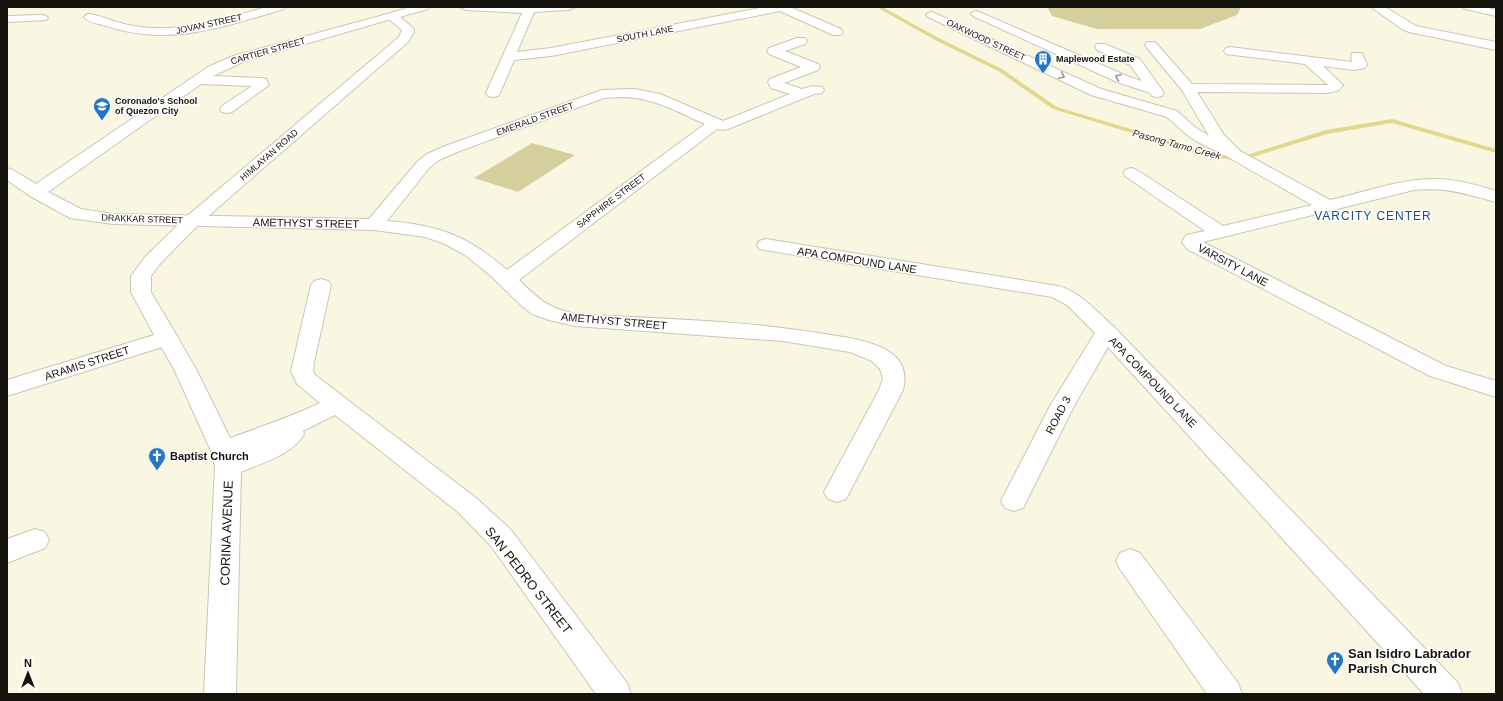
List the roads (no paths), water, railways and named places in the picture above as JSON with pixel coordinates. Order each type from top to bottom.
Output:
[{"type":"street","name":"JOVAN STREET","points":[[90,18],[141,31],[161,33],[179,32],[202,28],[280,7]]},
{"type":"street","points":[[372,9],[391,16],[424,7]]},
{"type":"street","points":[[466,7],[529,10],[569,7]]},
{"type":"street","points":[[781,7],[837,32]]},
{"type":"street","name":"SOUTH LANE","points":[[509,56],[551,52],[781,7]]},
{"type":"street","points":[[1377,7],[1413,29],[1496,46]]},
{"type":"street","points":[[1469,7],[1496,13]]},
{"type":"street","points":[[493,93],[529,10]]},
{"type":"street","points":[[969,15],[997,12]]},
{"type":"street","points":[[969,15],[1122,79],[1155,90]]},
{"type":"street","name":"OAKWOOD STREET","points":[[969,15],[935,16],[1096,92],[1172,114],[1178,117],[1192,132],[1237,155]]},
{"type":"street","name":"CARTIER STREET","points":[[36,192],[213,70],[238,59],[391,16]]},
{"type":"street","name":"HIMLAYAN ROAD","points":[[167,338],[141,292],[141,276],[152,261],[192,221],[404,39],[408,29],[391,16]]},
{"type":"street","points":[[7,19],[42,18]]},
{"type":"street","name":"SAPPHIRE STREET","points":[[507,280],[719,125],[811,92],[776,84],[775,82],[813,67],[773,51],[802,41]]},
{"type":"street","points":[[1151,45],[1188,88],[1218,138],[1237,155],[1327,206]]},
{"type":"street","points":[[1101,47],[1135,62],[1172,114]]},
{"type":"street","points":[[1230,51],[1358,66],[1360,65],[1357,56]]},
{"type":"street","points":[[1188,88],[1334,88],[1336,85],[1309,61]]},
{"type":"street","points":[[198,80],[261,82],[262,85],[227,109]]},
{"type":"street","name":"EMERALD STREET","points":[[374,225],[423,165],[434,156],[602,94],[624,93],[652,96],[719,125]]},
{"type":"street","name":"DRAKKAR STREET","points":[[7,173],[36,192],[76,214],[113,219],[192,221]]},
{"type":"street","points":[[1131,173],[1219,232]]},
{"type":"street","name":"VARSITY LANE","points":[[1496,197],[1464,186],[1443,183],[1427,183],[1219,232],[1193,239],[1191,242],[1194,245],[1438,371],[1496,389]]},
{"type":"street","name":"AMETHYST STREET","points":[[192,221],[402,227],[440,235],[461,245],[507,280],[531,303],[544,312],[557,316],[575,320],[804,336],[854,346],[880,356],[890,366],[894,379],[891,390],[837,492]]},
{"type":"street","name":"APA COMPOUND LANE","points":[[766,245],[1058,292],[1074,301],[1106,332],[1284,519],[1446,694]]},
{"type":"street","name":"SAN PEDRO STREET","points":[[320,285],[302,372],[305,379],[467,505],[501,538],[615,694]]},
{"type":"street","name":"ROAD 3","points":[[1014,501],[1062,406],[1106,332]]},
{"type":"street","name":"ARAMIS STREET","points":[[7,388],[167,338]]},
{"type":"street","name":"CORINA AVENUE","points":[[167,338],[185,369],[226,459],[220,694]]},
{"type":"street","points":[[226,459],[276,446],[289,437],[300,423],[336,404]]},
{"type":"street","points":[[7,551],[35,540]]},
{"type":"street","points":[[1130,561],[1226,694]]},
{"type":"waterway","name":"Pasong Tamo Creek","points":[[883,7],[881,8],[935,38],[1000,70],[1055,108],[1207,154],[1240,159],[1326,132],[1392,121],[1496,151]]},
{"type":"place","name":"Maplewood Estate","points":[[1043,74]]},
{"type":"place","name":"Coronado's School of Quezon City","points":[[102,121]]},
{"type":"place","name":"Baptist Church","points":[[157,471]]},
{"type":"place","name":"San Isidro Labrador Parish Church","points":[[1335,675]]},
{"type":"district","name":"VARCITY CENTER","points":[[1373,216]]}]
